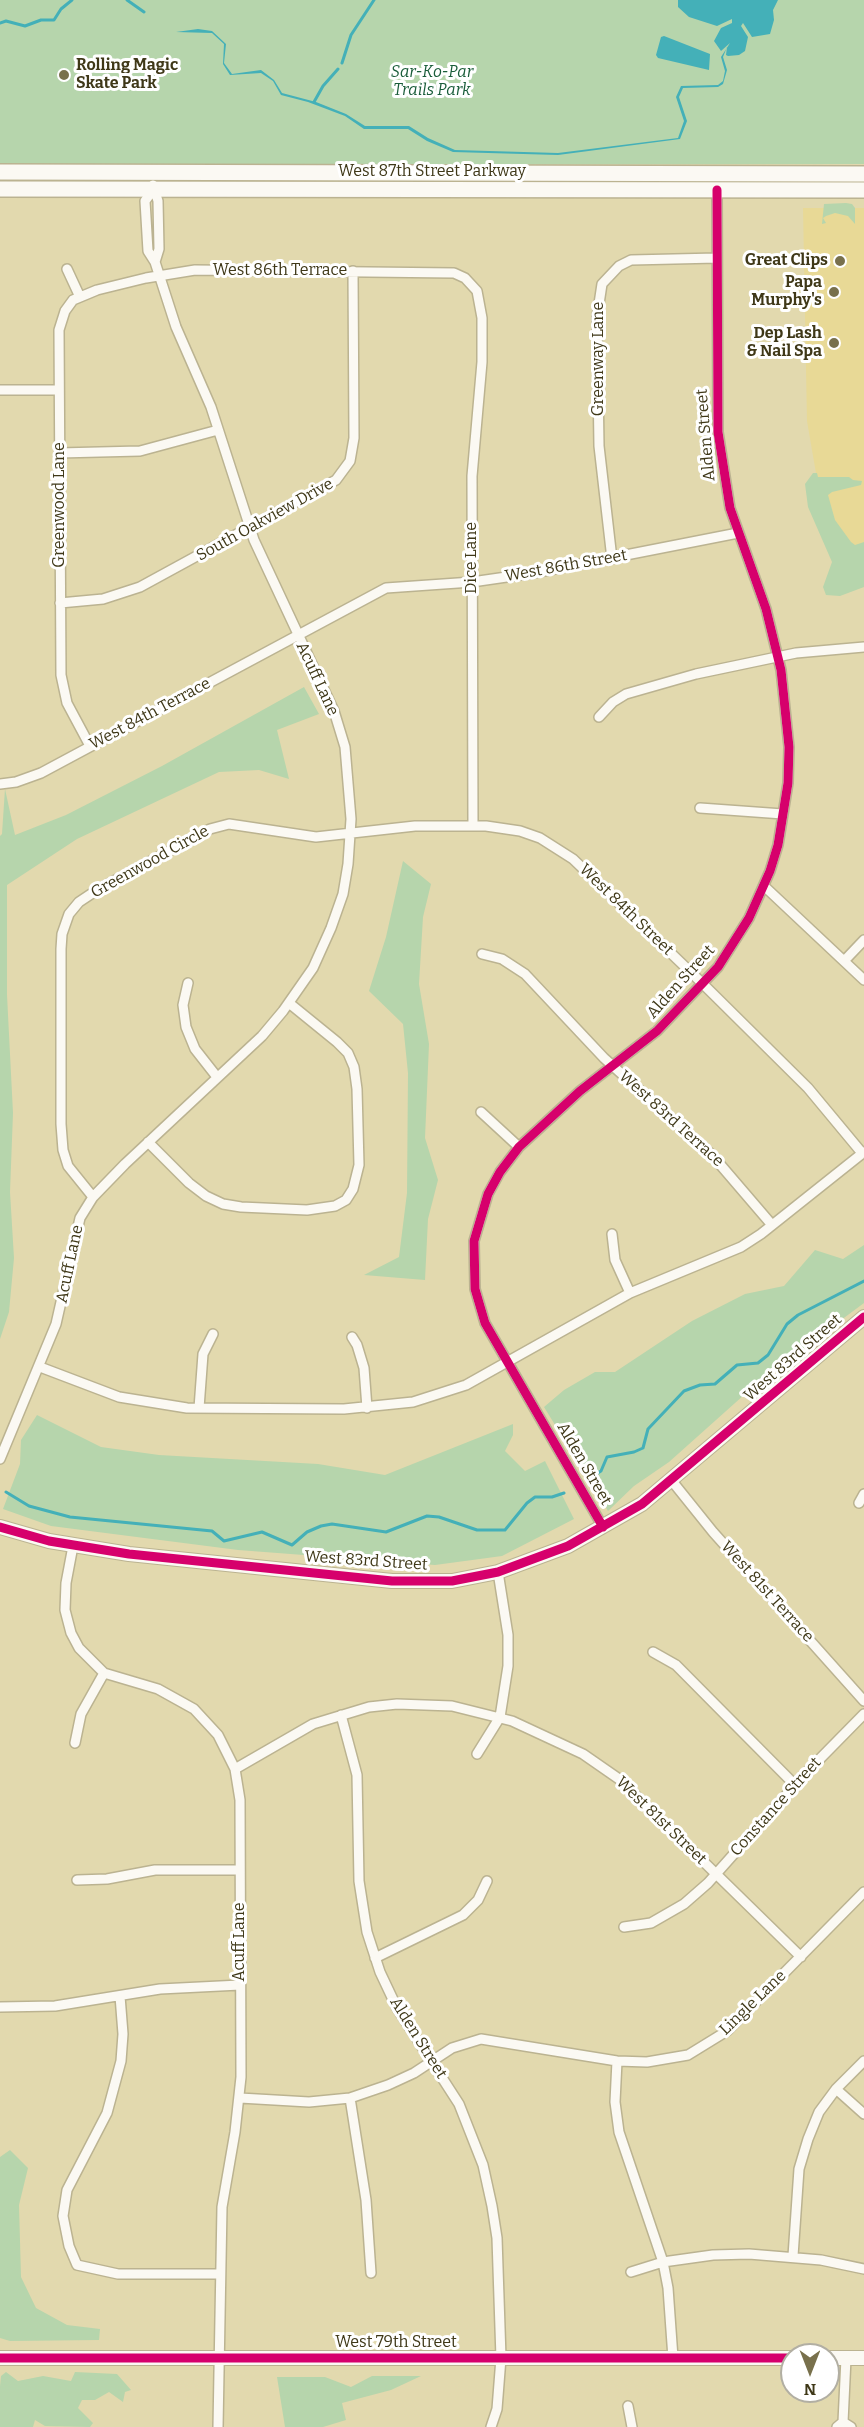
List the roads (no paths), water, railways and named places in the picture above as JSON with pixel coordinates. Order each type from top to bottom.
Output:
[{"type":"main road","name":"West 87th Street Parkway","points":[[0,172],[864,174]]},
{"type":"main road","name":"West 87th Street Parkway","points":[[0,189],[864,190]]},
{"type":"street","name":"Acuff Lane","points":[[0,1459],[7,1437],[40,1367],[63,1304],[80,1218],[93,1197],[148,1142],[262,1036],[289,1003],[313,968],[331,928],[343,894],[351,834],[345,747],[334,711],[296,636],[251,529],[218,430],[155,262],[159,249],[158,201],[153,190],[153,173]]},
{"type":"street","name":"Alden Street","points":[[603,1527],[485,1323],[475,1289],[473,1266],[476,1233],[488,1194],[500,1172],[519,1147],[580,1090],[657,1031],[703,984],[733,946],[764,886],[778,845],[789,747],[787,710],[778,657],[766,609],[738,533],[726,488],[718,432],[717,190]]},
{"type":"street","name":"Greenway Lane","points":[[612,559],[598,446],[597,317],[598,296],[602,284],[619,266],[631,260],[717,258]]},
{"type":"street","points":[[67,269],[80,297]]},
{"type":"street","name":"West 86th Terrace","points":[[80,297],[159,275],[195,270],[448,272],[465,278],[477,291]]},
{"type":"street","name":"South Oakview Drive","points":[[60,603],[103,598],[140,587],[251,529],[324,489],[336,480],[350,461],[354,438],[353,271]]},
{"type":"street","name":"Dice Lane","points":[[473,826],[472,459],[482,362],[482,318],[477,291]]},
{"type":"street","name":"Greenwood Lane","points":[[80,297],[73,300],[61,320],[58,390],[60,603],[62,684],[68,703],[90,746]]},
{"type":"street","points":[[0,390],[58,390]]},
{"type":"street","points":[[60,453],[140,451],[218,430]]},
{"type":"street","name":"West 86th Street","points":[[296,636],[386,588],[472,582],[612,559],[738,533]]},
{"type":"street","name":"West 84th Terrace","points":[[0,784],[28,779],[296,636]]},
{"type":"street","points":[[599,717],[613,702],[626,694],[696,674],[778,657],[864,647]]},
{"type":"street","points":[[700,808],[783,814]]},
{"type":"street","name":"Greenwood Circle","points":[[93,1197],[68,1166],[63,1149],[61,949],[62,934],[69,914],[79,902],[97,890],[216,827],[229,824],[255,826],[291,835],[316,837],[351,834]]},
{"type":"street","name":"West 84th Street","points":[[351,834],[414,826],[473,826],[520,831],[558,848],[573,859],[808,1088],[863,1153]]},
{"type":"street","points":[[764,886],[864,980]]},
{"type":"street","points":[[844,961],[864,940]]},
{"type":"street","name":"West 83rd Terrace","points":[[482,954],[492,954],[514,965],[613,1066],[712,1155],[772,1225]]},
{"type":"street","points":[[188,983],[183,1005],[186,1027],[195,1049],[217,1077]]},
{"type":"street","points":[[148,1142],[189,1183],[206,1196],[223,1204],[241,1208],[307,1210],[350,1202],[359,1165],[357,1089],[354,1067],[348,1053],[337,1042],[289,1003]]},
{"type":"street","points":[[481,1112],[519,1147]]},
{"type":"street","points":[[40,1367],[119,1397],[154,1404],[199,1408],[367,1408],[413,1402],[466,1385],[630,1293],[741,1247],[863,1153]]},
{"type":"street","points":[[612,1234],[615,1260],[630,1293]]},
{"type":"street","name":"West 83rd Street","points":[[0,1527],[73,1546],[392,1581],[452,1581],[498,1572],[560,1550],[603,1527],[672,1481],[864,1317]]},
{"type":"street","points":[[199,1408],[201,1361],[206,1343],[213,1334]]},
{"type":"street","points":[[351,1337],[357,1345],[364,1368],[367,1408]]},
{"type":"street","name":"West 81st Terrace","points":[[672,1481],[864,1701]]},
{"type":"street","points":[[859,1503],[864,1494]]},
{"type":"street","name":"Acuff Lane","points":[[73,1546],[64,1600],[66,1619],[79,1648],[104,1673],[158,1689],[194,1709],[218,1735],[235,1768],[240,1800],[240,2098],[222,2207],[218,2427]]},
{"type":"street","points":[[477,1754],[500,1717],[508,1666],[508,1635],[498,1572]]},
{"type":"street","points":[[653,1652],[676,1665],[795,1785]]},
{"type":"street","points":[[75,1743],[81,1714],[104,1673]]},
{"type":"street","name":"West 81st Street","points":[[235,1768],[292,1734],[369,1707],[424,1703],[452,1706],[500,1717],[558,1741],[602,1766],[801,1957]]},
{"type":"street","name":"Constance Street","points":[[624,1927],[651,1923],[684,1904],[716,1874],[795,1785],[864,1714]]},
{"type":"street","name":"Alden Street","points":[[341,1715],[357,1775],[360,1890],[367,1932],[375,1958],[397,2008],[459,2104],[473,2135],[485,2175],[497,2238],[501,2358],[497,2409],[491,2427]]},
{"type":"street","points":[[77,1880],[107,1879],[154,1870],[240,1870]]},
{"type":"street","points":[[375,1958],[463,1915],[478,1900],[487,1881]]},
{"type":"street","name":"Lingle Lane","points":[[240,2098],[309,2102],[350,2098],[388,2085],[452,2048],[481,2039],[616,2061],[647,2062],[688,2055],[727,2031],[864,1892]]},
{"type":"street","points":[[0,2007],[55,2006],[178,1987],[240,1985]]},
{"type":"street","points":[[120,1996],[123,2034],[116,2088],[107,2113],[67,2190],[64,2202],[63,2216],[67,2236],[77,2265],[118,2274],[220,2274]]},
{"type":"street","points":[[616,2061],[615,2102],[619,2132],[663,2262],[668,2288],[673,2358]]},
{"type":"street","points":[[793,2256],[800,2169],[819,2112],[836,2090],[864,2061]]},
{"type":"street","points":[[836,2090],[864,2114]]},
{"type":"street","points":[[350,2098],[366,2200],[370,2273]]},
{"type":"street","points":[[631,2272],[663,2262],[713,2255],[793,2256],[864,2269]]},
{"type":"street","name":"West 79th Street","points":[[0,2358],[780,2358]]},
{"type":"street","points":[[840,2358],[864,2358]]},
{"type":"street","points":[[844,2425],[846,2358]]},
{"type":"street","points":[[628,2406],[632,2427]]},
{"type":"water","points":[[678,0],[778,0],[773,10],[774,20],[770,34],[752,37],[743,23],[741,26],[748,37],[745,51],[739,55],[728,56],[726,55],[727,48],[730,43],[721,51],[714,41],[721,28],[732,23],[732,19],[717,26],[689,17],[678,7]]},
{"type":"water","points":[[198,29],[212,31],[226,44],[224,63],[232,74],[261,70],[274,80],[282,93],[316,102],[346,114],[365,126],[409,126],[428,138],[455,150],[558,153],[678,138],[684,121],[676,97],[681,86],[718,85],[723,81],[725,71],[721,57],[726,49],[723,57],[727,70],[723,84],[718,87],[683,88],[679,97],[687,121],[680,139],[558,155],[453,152],[427,141],[408,129],[364,129],[345,116],[281,95],[273,81],[261,73],[230,75],[223,64],[224,44],[212,33],[176,32]]},
{"type":"water","points":[[664,36],[710,54],[709,70],[658,58],[656,55],[661,37]]},
{"type":"waterway","points":[[0,23],[6,21],[25,26],[41,20],[54,20],[61,9],[72,0]]},
{"type":"waterway","points":[[127,0],[144,12]]},
{"type":"waterway","points":[[342,63],[351,35],[374,0]]},
{"type":"waterway","points":[[314,102],[323,86],[338,69]]},
{"type":"waterway","points":[[593,1476],[601,1471],[607,1457],[643,1448],[648,1429],[684,1391],[700,1385],[715,1384],[737,1365],[758,1363],[768,1355],[787,1324],[798,1315],[864,1281]]},
{"type":"waterway","points":[[6,1492],[29,1506],[70,1517],[212,1531],[224,1541],[262,1532],[292,1545],[307,1532],[321,1526],[332,1524],[386,1532],[427,1516],[439,1517],[477,1530],[505,1530],[527,1503],[535,1497],[552,1497],[564,1493]]},
{"type":"place","name":"Rolling Magic Skate Park","points":[[64,75]]},
{"type":"place","name":"Great Clips","points":[[840,261]]},
{"type":"place","name":"Papa Murphy's","points":[[834,292]]},
{"type":"place","name":"Dep Lash & Nail Spa","points":[[834,343]]},
{"type":"park label","name":"Sar-Ko-Par Trails Park","points":[[432,82]]}]
